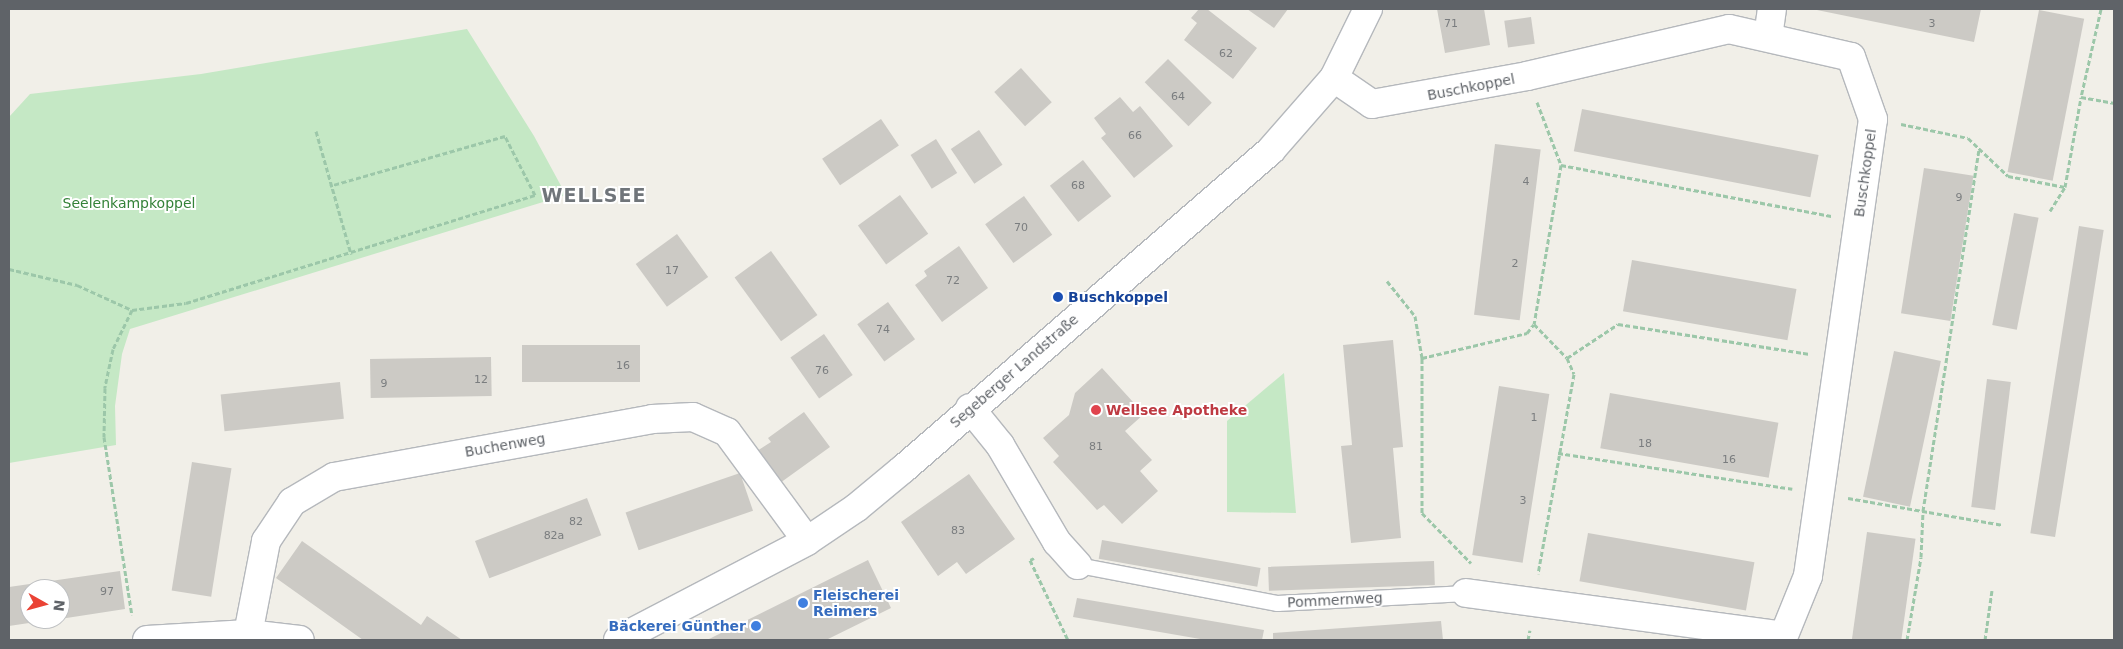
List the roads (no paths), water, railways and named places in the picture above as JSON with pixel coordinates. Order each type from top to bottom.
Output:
[{"type":"street","name":"Segeberger Landstraße","points":[[618,640],[807,541],[856,508],[1271,150],[1334,78],[1368,9]]},
{"type":"street","points":[[1768,37],[1772,9]]},
{"type":"street","name":"Buschkoppel","points":[[1334,78],[1372,104],[1527,76],[1728,29],[1851,57],[1874,119],[1808,576],[1782,638]]},
{"type":"street","name":"Pommernweg","points":[[970,408],[1000,445],[1057,542],[1078,565]]},
{"type":"street","name":"Buchenweg","points":[[248,634],[266,541],[292,502],[334,477],[652,419],[693,417],[727,432],[807,541]]},
{"type":"street","name":"Pommernweg","points":[[1466,593],[1534,602],[1543,601],[1782,638]]},
{"type":"street","points":[[140,630],[248,634],[300,640]]},
{"type":"lane","name":"Pommernweg","points":[[1078,565],[1277,603],[1466,593]]},
{"type":"place","name":"Buschkoppel","points":[[1058,297]]},
{"type":"place","name":"Wellsee Apotheke","points":[[1096,410]]},
{"type":"place","name":"Fleischerei Reimers","points":[[803,603]]},
{"type":"place","name":"Bäckerei Günther","points":[[756,626]]},
{"type":"district","name":"WELLSEE","points":[[594,196]]},
{"type":"park label","name":"Seelenkampkoppel","points":[[129,203]]}]
